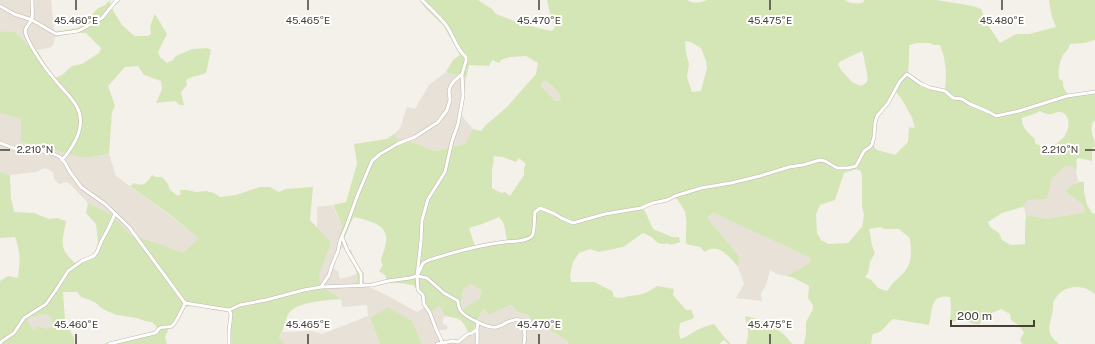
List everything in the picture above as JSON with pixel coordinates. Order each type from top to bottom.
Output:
[{"type":"street","points":[[32,0],[32,20],[26,26],[25,33],[53,79],[65,91],[77,107],[81,118],[80,130],[74,145],[62,160]]},
{"type":"street","points":[[0,6],[14,14],[32,20],[56,34],[78,31],[102,18],[118,0]]},
{"type":"street","points":[[422,0],[445,24],[460,52],[466,57],[462,74],[463,96],[458,124],[444,172],[428,199],[422,220],[417,276],[418,290],[423,295],[424,304],[430,313],[436,330],[443,343]]},
{"type":"street","points":[[321,287],[330,275],[342,236],[372,161],[397,144],[415,137],[438,122],[447,110],[450,100],[449,90],[451,85],[462,74]]},
{"type":"street","points":[[417,276],[423,263],[429,260],[477,247],[530,238],[534,234],[535,212],[540,208],[573,223],[605,214],[641,208],[701,188],[731,184],[789,167],[804,165],[820,160],[825,161],[837,168],[856,166],[864,151],[872,144],[877,116],[888,103],[900,81],[907,74],[921,84],[945,91],[953,98],[962,99],[996,116],[1068,96],[1095,92]]},
{"type":"street","points":[[0,144],[22,151],[43,151],[54,154],[62,160],[81,187],[105,204],[129,227],[185,303],[229,310],[240,305],[304,290],[321,287],[372,285],[417,276],[427,278],[444,293],[458,301],[461,310],[478,322],[495,327],[512,320],[520,320],[525,326],[524,344]]},
{"type":"street","points":[[0,344],[14,333],[24,318],[46,304],[68,271],[82,261],[94,256],[115,214]]},
{"type":"street","points":[[342,236],[347,250],[361,274],[361,286]]},
{"type":"street","points":[[109,344],[155,333],[160,328],[171,327],[176,322],[177,317],[185,303]]},
{"type":"street","points":[[228,344],[228,331],[231,314],[229,310]]},
{"type":"street","points":[[477,344],[478,337],[476,330],[478,322]]},
{"type":"street","points":[[436,344],[453,341],[458,342],[476,330]]},
{"type":"shaded area","points":[[0,0],[51,0],[55,37],[52,47],[34,51],[15,32],[0,31]]},
{"type":"shaded area","points":[[446,72],[466,78],[461,115],[473,129],[465,144],[435,151],[405,139],[399,139],[394,134],[401,127],[407,107],[415,109],[429,85]]},
{"type":"shaded area","points":[[545,81],[558,92],[561,99],[559,101],[555,101],[541,86],[541,82]]},
{"type":"shaded area","points":[[0,113],[21,119],[21,142],[84,158],[109,154],[116,176],[200,238],[183,254],[145,239],[132,236],[111,214],[88,203],[67,182],[59,184],[54,179],[53,172],[45,168],[36,172],[10,175],[0,172]]},
{"type":"shaded area","points":[[1066,166],[1073,167],[1076,170],[1078,181],[1065,191],[1082,204],[1085,212],[1047,219],[1026,215],[1024,208],[1022,207],[1028,200],[1047,198],[1052,178]]},
{"type":"shaded area","points":[[332,205],[342,225],[339,236],[344,248],[340,249],[335,260],[334,269],[338,271],[340,279],[357,274],[364,287],[369,287],[386,295],[417,312],[425,307],[439,306],[445,316],[443,319],[443,324],[448,327],[446,330],[438,330],[444,341],[460,339],[468,332],[473,330],[460,311],[463,289],[471,284],[481,289],[480,299],[463,309],[468,315],[478,320],[484,309],[489,315],[509,305],[514,307],[517,312],[528,315],[532,320],[565,339],[569,344],[422,344],[412,321],[370,319],[380,344],[285,344],[279,337],[283,332],[312,331],[322,334],[368,316],[367,305],[342,307],[341,299],[321,285],[318,274],[331,242],[317,229],[317,207]]},
{"type":"shaded area","points":[[713,213],[811,258],[808,264],[786,276],[777,274],[770,270],[766,286],[761,293],[762,301],[736,298],[744,284],[738,267],[740,257],[707,218]]},
{"type":"shaded area","points":[[46,314],[51,318],[52,326],[48,329],[38,326],[35,330],[32,329],[28,321],[29,318]]},
{"type":"green space","points":[[110,0],[111,7],[122,25],[135,36],[148,36],[151,34],[150,26],[155,14],[167,34],[158,52],[160,57],[167,63],[173,60],[176,56],[192,49],[207,48],[211,50],[206,73],[186,80],[187,85],[181,92],[184,105],[180,105],[175,101],[156,103],[162,89],[161,81],[144,75],[138,66],[125,67],[108,86],[115,106],[112,112],[109,154],[84,158],[21,142],[21,119],[0,113],[0,31],[15,32],[34,51],[38,51],[55,78],[62,75],[72,66],[82,64],[99,53],[101,48],[86,33],[73,33],[55,37],[54,32],[78,28],[86,22],[87,17],[90,17],[97,9],[105,5]]},
{"type":"green space","points":[[420,0],[478,0],[492,9],[496,14],[519,23],[531,19],[530,23],[533,27],[552,31],[555,27],[551,18],[547,0],[687,0],[697,3],[707,0],[845,0],[855,4],[862,3],[865,0],[937,0],[973,6],[981,9],[988,25],[1000,43],[1016,34],[1029,34],[1056,27],[1052,17],[1050,0],[1095,0],[1095,40],[1084,43],[1070,44],[1063,55],[1059,73],[1059,79],[1063,81],[1064,89],[1070,95],[1095,90],[1095,121],[1093,122],[1092,132],[1095,147],[1093,147],[1092,161],[1078,158],[1076,160],[1076,170],[1073,167],[1066,166],[1052,178],[1047,199],[1028,200],[1022,207],[1002,213],[988,222],[990,227],[999,233],[1002,240],[1011,245],[1025,244],[1026,215],[1047,219],[1085,212],[1082,204],[1065,191],[1076,183],[1084,182],[1084,192],[1087,205],[1093,214],[1095,213],[1095,294],[1087,289],[1074,287],[1065,289],[1053,302],[1049,329],[1053,339],[1059,344],[1022,344],[1020,339],[1024,333],[1020,326],[1011,320],[1010,314],[1001,309],[985,316],[980,324],[962,321],[950,322],[950,297],[943,296],[935,300],[933,304],[929,325],[893,319],[882,330],[873,334],[871,344],[804,344],[806,322],[813,309],[813,305],[808,298],[809,286],[792,277],[786,276],[808,264],[811,258],[713,213],[707,218],[740,257],[738,267],[728,255],[719,250],[714,248],[705,252],[700,247],[686,244],[686,216],[683,208],[676,198],[643,209],[653,229],[672,237],[679,237],[680,242],[672,245],[667,243],[659,243],[643,233],[623,247],[599,252],[590,249],[579,253],[573,262],[570,275],[571,282],[594,282],[612,291],[614,297],[619,298],[641,294],[657,286],[674,289],[673,295],[686,310],[691,309],[694,317],[680,323],[680,339],[699,329],[714,324],[731,344],[728,344],[724,340],[719,344],[569,344],[565,339],[532,320],[528,315],[517,312],[514,307],[510,305],[489,315],[484,309],[478,320],[468,315],[463,309],[480,298],[481,290],[471,284],[463,289],[460,311],[475,323],[473,330],[468,332],[462,321],[445,316],[439,306],[433,311],[425,307],[422,296],[413,285],[391,283],[366,287],[357,284],[357,274],[355,268],[339,236],[342,225],[333,205],[346,202],[357,164],[354,144],[387,139],[394,134],[399,139],[405,139],[435,151],[465,144],[473,129],[481,131],[507,107],[536,74],[538,63],[526,56],[510,57],[501,60],[499,63],[492,60],[489,66],[469,65],[466,78],[446,72],[453,60],[460,55],[443,25],[426,9]],"holes":[[[685,41],[691,42],[701,48],[706,61],[707,68],[701,91],[692,92],[687,77],[689,64]],[[917,43],[940,45],[946,67],[945,89],[930,86],[908,73],[909,45]],[[862,51],[867,82],[861,86],[852,82],[841,70],[838,64],[841,61]],[[546,81],[558,92],[561,99],[559,101],[555,101],[541,86],[541,82]],[[896,92],[911,116],[915,127],[909,127],[908,142],[895,155],[877,150],[874,147],[877,119],[880,113],[888,105]],[[1040,111],[1049,114],[1061,112],[1067,116],[1068,123],[1064,137],[1054,146],[1042,147],[1035,143],[1035,139],[1026,130],[1022,122],[1022,118]],[[493,156],[503,157],[516,162],[519,158],[526,164],[524,168],[524,175],[510,196],[505,192],[501,193],[492,188],[492,169],[494,160]],[[856,169],[861,171],[862,206],[864,215],[862,227],[848,243],[828,244],[821,240],[817,233],[816,214],[820,205],[835,200],[844,173]],[[355,216],[356,218],[380,226],[386,234],[386,240],[385,249],[381,260],[383,265],[379,271],[385,275],[387,280],[364,284],[364,273],[358,266],[344,239]],[[499,217],[504,224],[507,240],[475,246],[469,228]],[[880,227],[885,229],[899,229],[910,238],[911,258],[908,267],[887,291],[878,288],[871,280],[865,277],[868,273],[870,262],[875,253],[869,229]]]},
{"type":"green space","points":[[0,172],[10,175],[11,198],[14,212],[34,213],[49,219],[57,218],[66,221],[63,246],[64,250],[75,263],[93,255],[97,250],[98,242],[96,224],[86,213],[88,203],[111,214],[132,236],[145,239],[183,253],[199,238],[130,186],[134,183],[140,185],[145,184],[152,175],[162,177],[168,184],[170,190],[178,196],[181,194],[180,190],[196,192],[206,191],[214,193],[220,197],[236,195],[260,187],[270,187],[279,192],[286,189],[313,187],[310,220],[331,242],[319,275],[321,285],[341,299],[313,302],[293,309],[287,316],[279,337],[285,344],[227,344],[229,312],[191,306],[185,307],[177,322],[169,328],[165,337],[167,344],[103,344],[154,332],[157,328],[152,322],[117,315],[107,311],[96,303],[81,297],[77,292],[63,292],[65,321],[74,338],[74,344],[0,344],[0,281],[8,276],[18,278],[20,262],[15,237],[0,238]],"holes":[[[46,314],[51,318],[52,326],[48,329],[36,326],[35,330],[32,329],[28,321],[29,318]]]},
{"type":"green space","points":[[388,307],[412,321],[422,344],[380,344],[370,318]]},
{"type":"green space","points":[[745,316],[765,322],[777,329],[792,344],[746,344],[748,334]]}]
